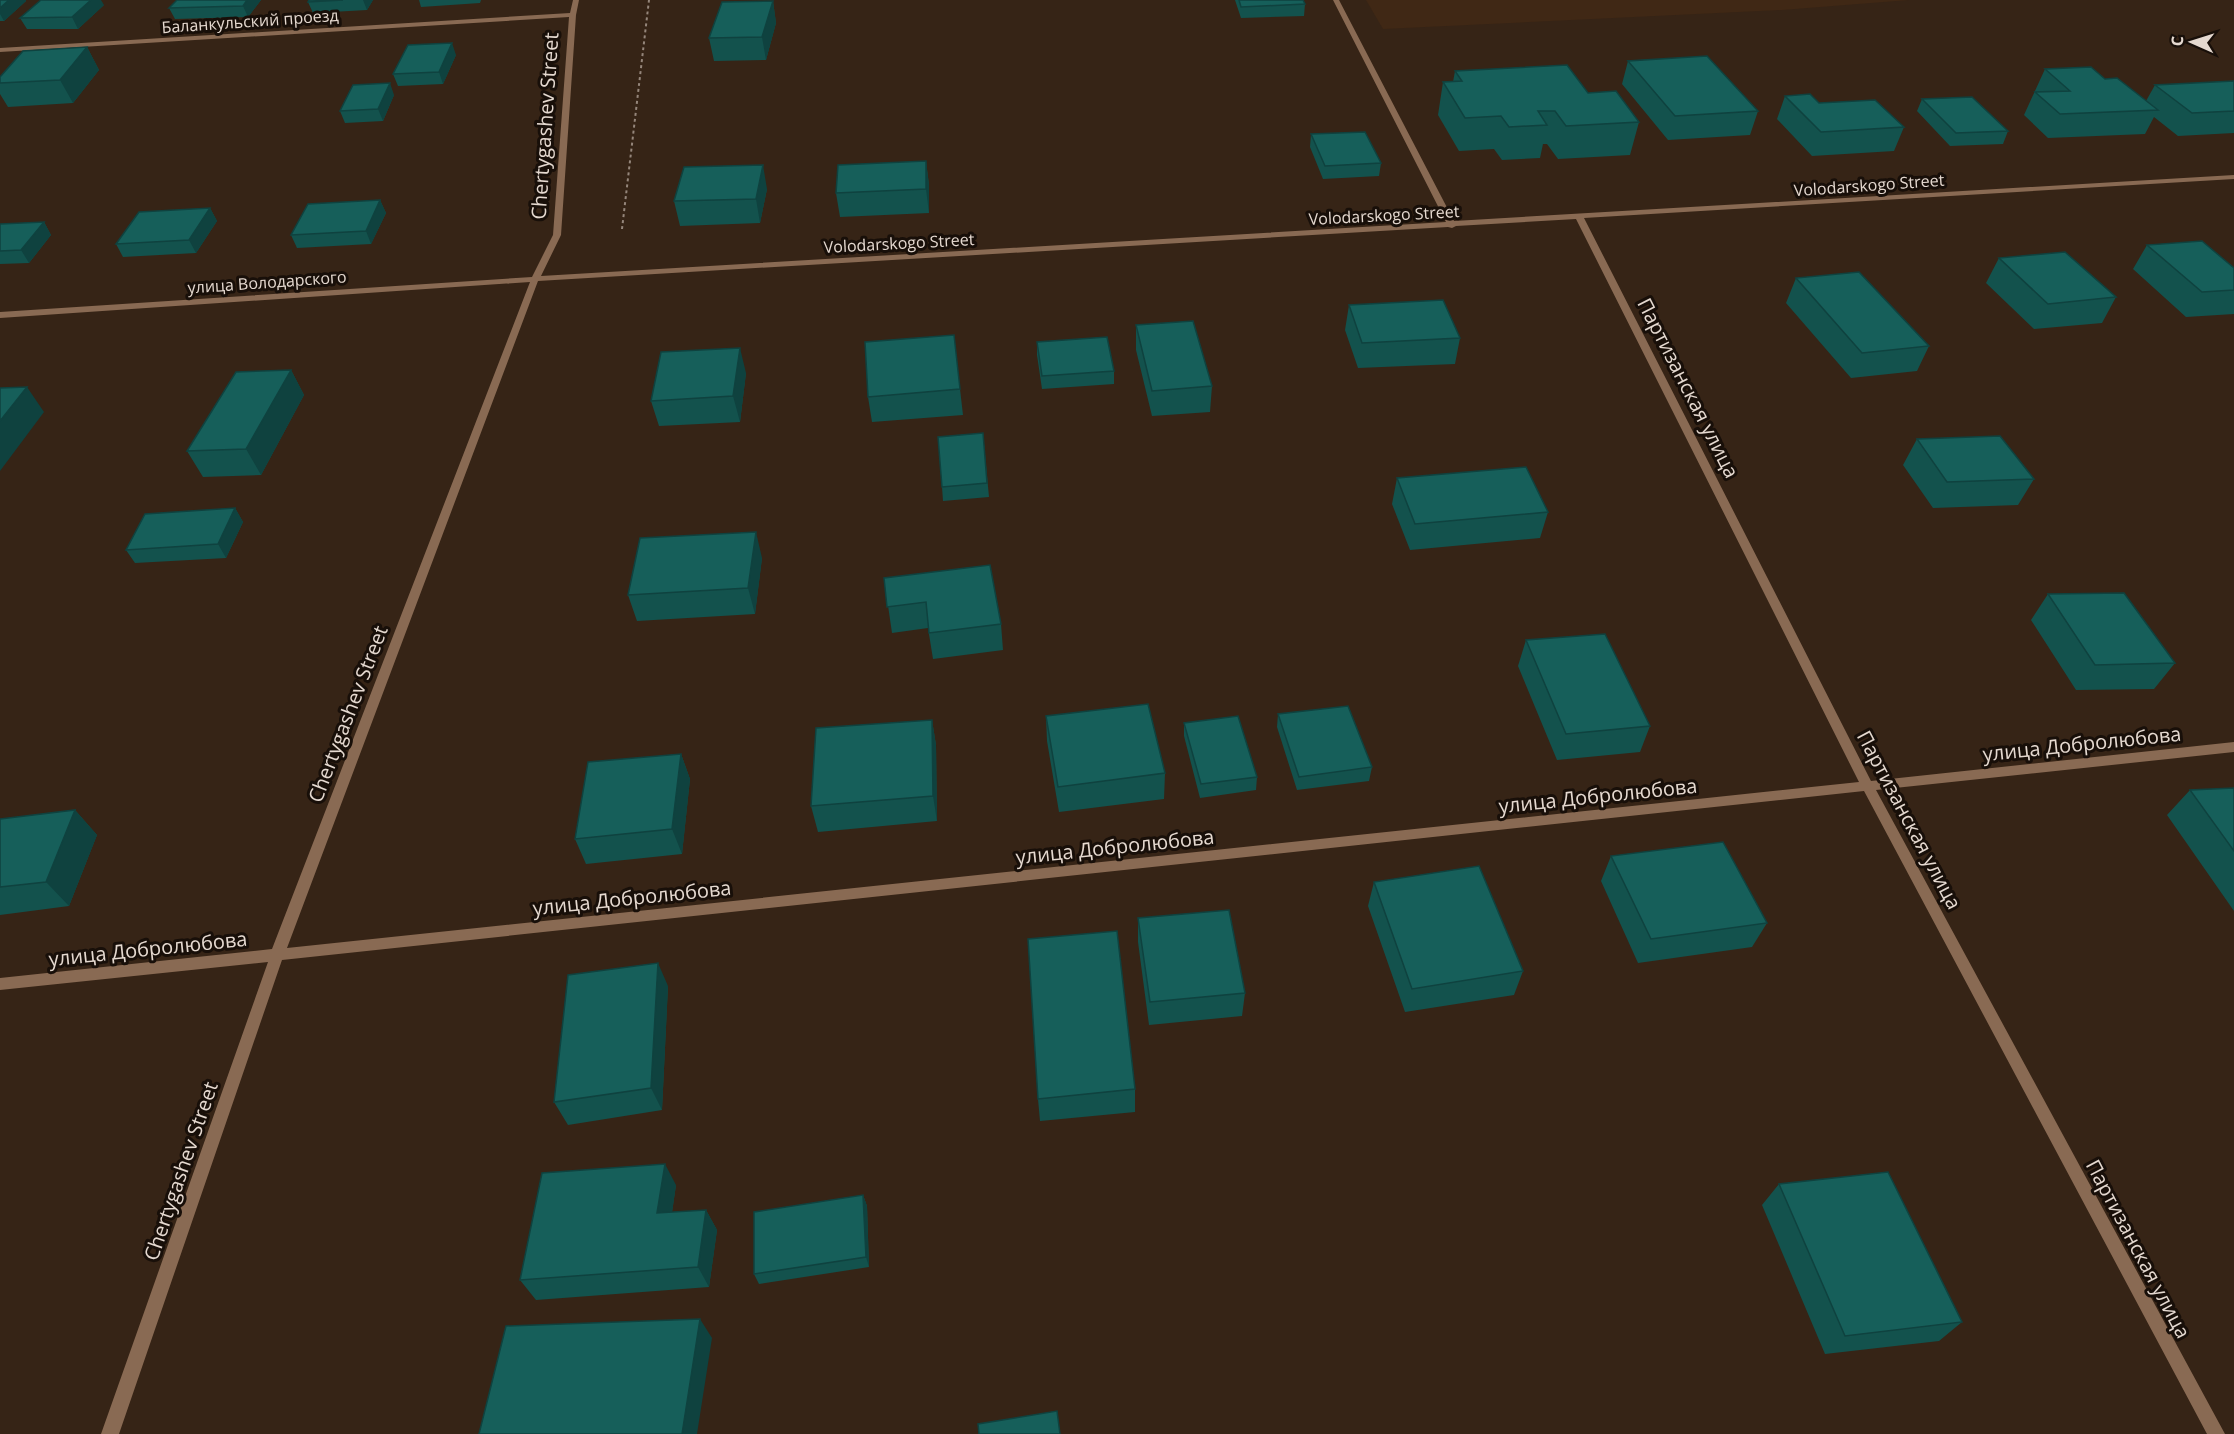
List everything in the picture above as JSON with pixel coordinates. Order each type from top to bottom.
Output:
[{"type":"street","name":"Chertygashev Street","points":[[110,1434],[277,954],[535,279],[557,235],[576,0]]},
{"type":"street","points":[[1336,0],[1452,226]]},
{"type":"street","name":"Баланкульский проезд","points":[[0,50],[573,15]]},
{"type":"street","name":"Volodarskogo Street","points":[[535,279],[1452,226],[2234,177]]},
{"type":"street","name":"Партизанская улица","points":[[1580,218],[1868,787],[2216,1434]]},
{"type":"street","name":"улица Володарского","points":[[0,315],[535,279]]},
{"type":"street","name":"улица Добролюбова","points":[[0,984],[2234,747]]},
{"type":"path","points":[[622,229],[649,0]]},
{"type":"shaded area","points":[[1366,0],[1909,0],[1782,10],[1383,29]]},
{"type":"building","points":[[0,0],[9,0],[0,8]]},
{"type":"building","points":[[41,0],[91,0],[72,17],[20,18]]},
{"type":"building","points":[[177,0],[247,0],[243,6],[169,8]]},
{"type":"building","points":[[309,0],[343,0],[308,2]]},
{"type":"building","points":[[1239,0],[1303,0],[1305,4],[1241,7]]},
{"type":"building","points":[[773,1],[762,37],[709,38],[722,2]]},
{"type":"building","points":[[452,43],[439,72],[393,74],[408,45]]},
{"type":"building","points":[[87,47],[60,80],[0,83],[0,77],[23,51]]},
{"type":"building","points":[[1707,56],[1758,111],[1675,116],[1628,61]]},
{"type":"building","points":[[1567,65],[1588,93],[1616,91],[1639,122],[1566,126],[1555,111],[1538,111],[1547,125],[1509,127],[1501,116],[1465,118],[1443,82],[1462,81],[1455,71]]},
{"type":"building","points":[[2091,67],[2105,79],[2117,78],[2158,110],[2060,114],[2035,92],[2070,91],[2045,69]]},
{"type":"building","points":[[2234,81],[2234,111],[2192,113],[2155,85]]},
{"type":"building","points":[[390,83],[378,109],[340,111],[353,85]]},
{"type":"building","points":[[1810,94],[1819,103],[1875,100],[1904,127],[1821,132],[1785,96]]},
{"type":"building","points":[[1972,97],[2008,131],[1956,133],[1922,99]]},
{"type":"building","points":[[1365,132],[1381,163],[1325,166],[1311,134]]},
{"type":"building","points":[[926,161],[926,189],[836,193],[838,165]]},
{"type":"building","points":[[763,165],[756,199],[674,201],[684,167]]},
{"type":"building","points":[[380,200],[366,231],[291,235],[308,204]]},
{"type":"building","points":[[210,208],[189,240],[116,244],[139,212]]},
{"type":"building","points":[[44,222],[21,250],[0,251],[0,224]]},
{"type":"building","points":[[2202,241],[2234,268],[2234,290],[2202,292],[2147,245]]},
{"type":"building","points":[[2065,252],[2116,297],[2048,304],[1999,258]]},
{"type":"building","points":[[1859,272],[1929,346],[1862,353],[1796,278]]},
{"type":"building","points":[[1443,300],[1460,338],[1362,343],[1349,305]]},
{"type":"building","points":[[1193,321],[1212,386],[1152,391],[1136,325]]},
{"type":"building","points":[[954,335],[960,389],[868,397],[865,342]]},
{"type":"building","points":[[1107,337],[1114,371],[1042,376],[1037,342]]},
{"type":"building","points":[[740,348],[733,396],[651,401],[661,352]]},
{"type":"building","points":[[291,370],[246,449],[187,451],[236,372]]},
{"type":"building","points":[[27,387],[0,421],[0,388]]},
{"type":"building","points":[[983,433],[987,483],[942,487],[938,437]]},
{"type":"building","points":[[2000,436],[2034,479],[1947,482],[1917,439]]},
{"type":"building","points":[[1526,467],[1548,512],[1415,524],[1397,478]]},
{"type":"building","points":[[235,508],[218,544],[126,550],[145,514]]},
{"type":"building","points":[[756,532],[748,588],[628,595],[640,538]]},
{"type":"building","points":[[990,565],[1001,624],[929,633],[926,602],[887,607],[884,578]]},
{"type":"building","points":[[2124,593],[2175,663],[2095,665],[2048,594]]},
{"type":"building","points":[[1605,634],[1650,726],[1566,734],[1526,640]]},
{"type":"building","points":[[1148,704],[1165,773],[1058,787],[1046,716]]},
{"type":"building","points":[[1348,706],[1372,767],[1299,777],[1278,714]]},
{"type":"building","points":[[1238,716],[1257,777],[1201,784],[1184,723]]},
{"type":"building","points":[[932,720],[933,796],[811,806],[816,728]]},
{"type":"building","points":[[681,754],[672,829],[575,839],[588,762]]},
{"type":"building","points":[[2234,788],[2234,851],[2190,790]]},
{"type":"building","points":[[75,810],[46,882],[0,887],[0,819]]},
{"type":"building","points":[[1723,842],[1767,923],[1651,939],[1611,856]]},
{"type":"building","points":[[1479,866],[1523,971],[1412,989],[1374,882]]},
{"type":"building","points":[[1229,910],[1245,993],[1150,1002],[1138,918]]},
{"type":"building","points":[[1117,931],[1135,1089],[1038,1099],[1028,939]]},
{"type":"building","points":[[658,963],[651,1088],[554,1102],[568,975]]},
{"type":"building","points":[[665,1164],[657,1213],[706,1210],[698,1267],[520,1280],[542,1173]]},
{"type":"building","points":[[1888,1172],[1962,1322],[1845,1336],[1779,1184]]},
{"type":"building","points":[[863,1195],[866,1257],[754,1274],[754,1212]]},
{"type":"building","points":[[700,1319],[682,1434],[479,1434],[506,1326]]},
{"type":"building","points":[[1057,1411],[1060,1434],[979,1434],[978,1424]]}]
